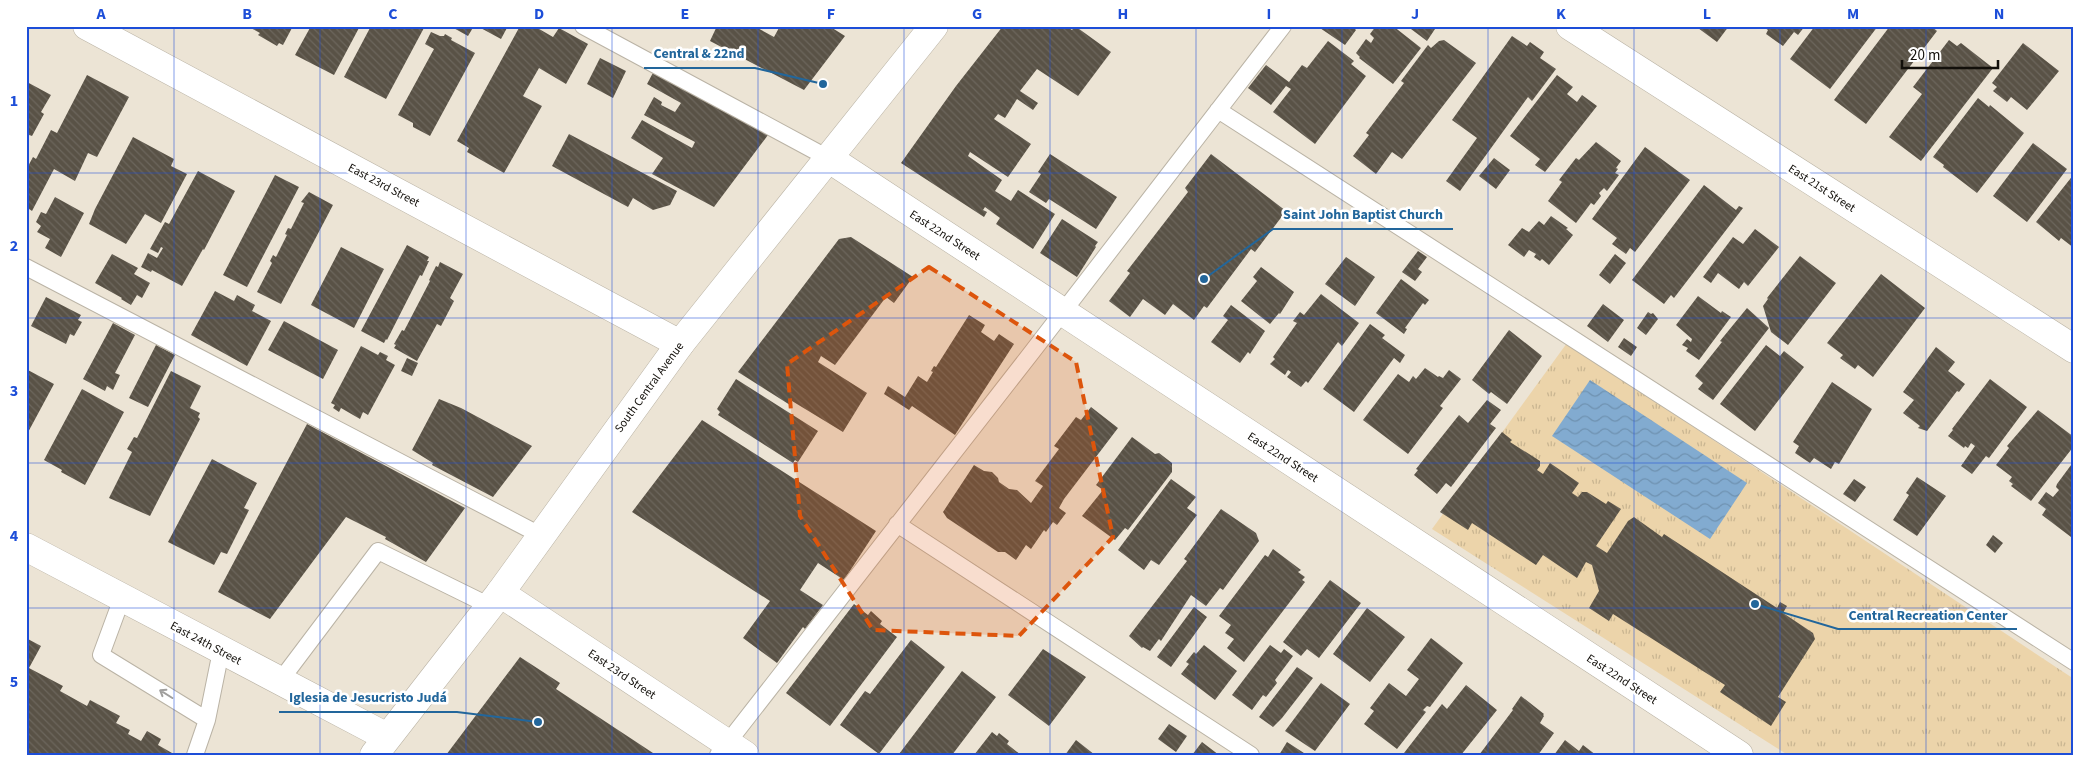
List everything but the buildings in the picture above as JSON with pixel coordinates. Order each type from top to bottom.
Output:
[{"type":"street","name":"East 23rd Street","points":[[87,26],[680,344]]},
{"type":"street","name":"South Central Avenue","points":[[380,746],[495,600],[680,344],[934,26]]},
{"type":"street","name":"East 21st Street","points":[[1570,26],[2074,349]]},
{"type":"street","name":"East 22nd Street","points":[[828,158],[1738,755]]},
{"type":"street","name":"East 24th Street","points":[[26,547],[280,681],[380,746]]},
{"type":"street","name":"East 23rd Street","points":[[495,600],[730,751]]},
{"type":"lane","points":[[583,26],[828,158]]},
{"type":"lane","points":[[730,751],[897,524],[1283,26]]},
{"type":"lane","points":[[1218,110],[2074,662]]},
{"type":"lane","points":[[26,267],[542,536]]},
{"type":"lane","points":[[897,524],[1251,755]]},
{"type":"lane","points":[[280,681],[378,550],[495,600]]},
{"type":"lane","points":[[122,598],[101,655],[207,720]]},
{"type":"lane","points":[[195,755],[207,720],[221,651]]},
{"type":"highlighted area","points":[[929,267],[1076,362],[1113,537],[1019,636],[873,630],[800,516],[787,364]]},
{"type":"green space","points":[[1567,343],[2074,679],[2074,755],[1788,755],[1432,529]]},
{"type":"water","points":[[1590,380],[1747,483],[1710,539],[1552,436]]},
{"type":"place","name":"Central & 22nd","points":[[823,84]]},
{"type":"place","name":"Saint John Baptist Church","points":[[1204,279]]},
{"type":"place","name":"Central Recreation Center","points":[[1755,604]]},
{"type":"place","name":"Iglesia de Jesucristo Judá","points":[[538,722]]}]
